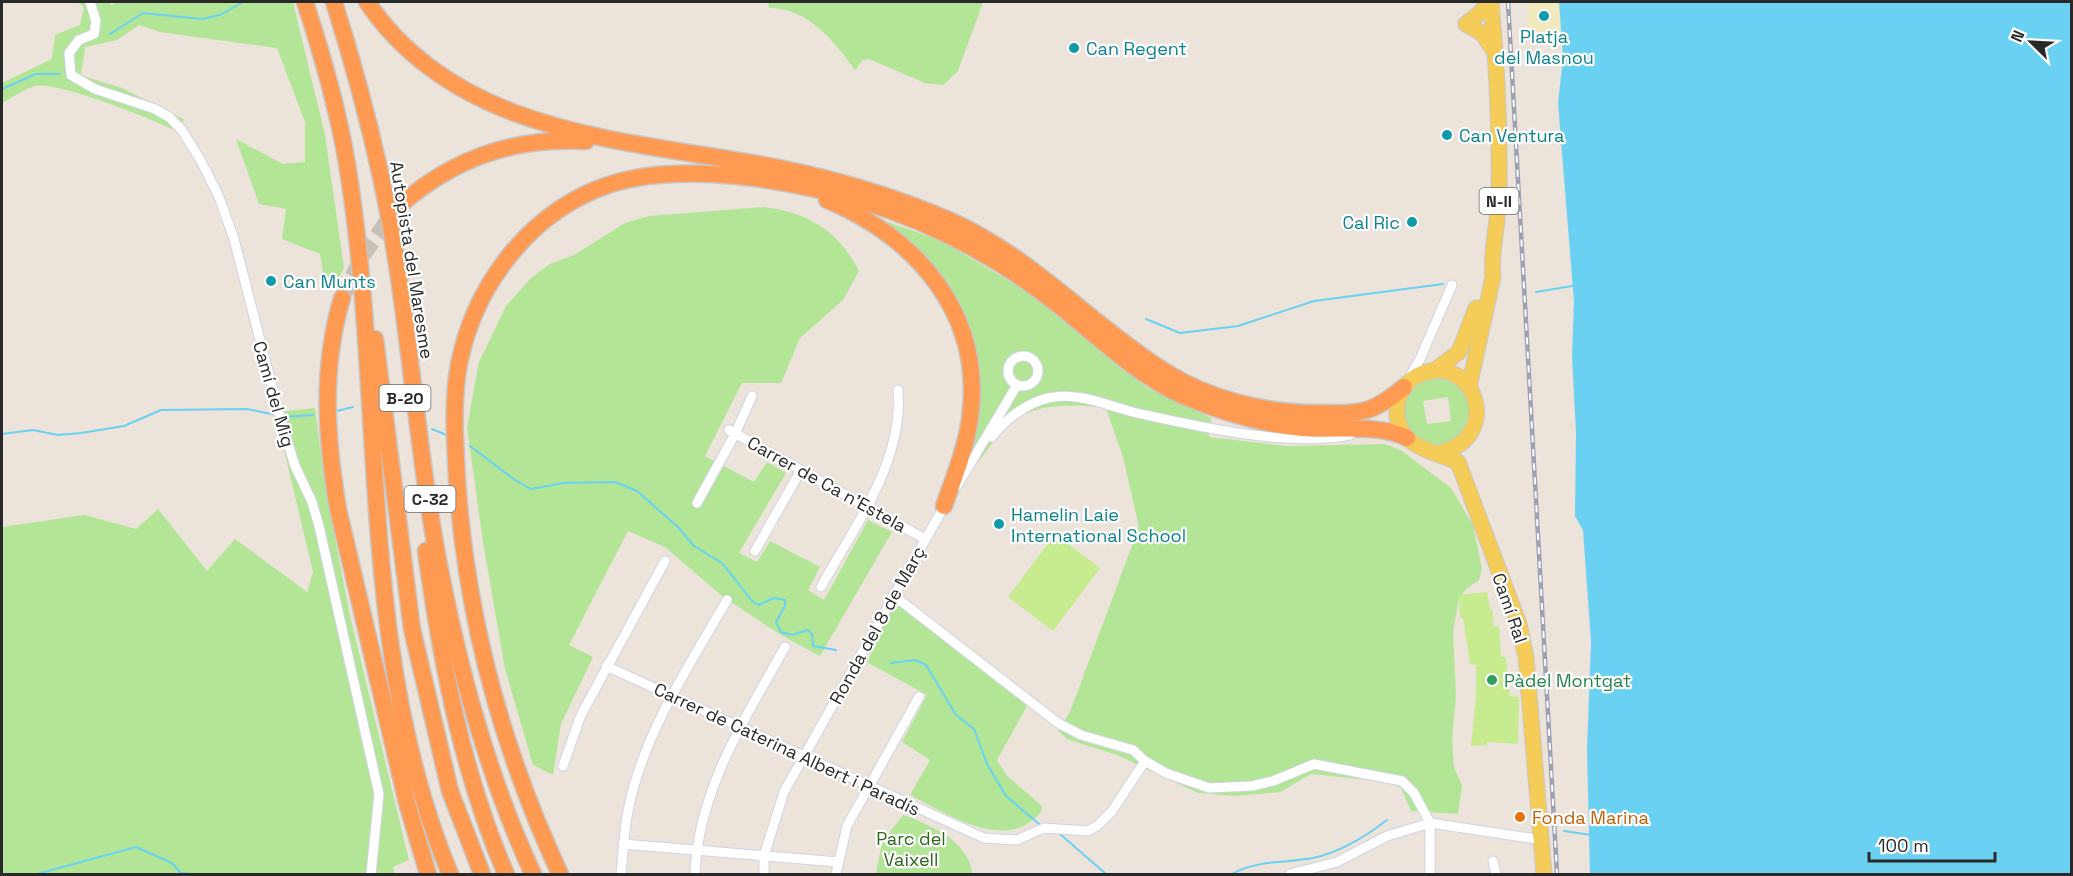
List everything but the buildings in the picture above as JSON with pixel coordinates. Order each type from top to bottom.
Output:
[{"type":"highway","points":[[305,2],[336,112],[353,210],[381,578],[400,708],[407,803]]},
{"type":"highway","name":"Autopista del Maresme","points":[[334,2],[353,63],[381,177],[442,584],[471,705],[498,788],[533,874]]},
{"type":"highway","points":[[367,2],[402,43],[441,75],[473,96],[509,112],[552,126],[632,143],[813,175],[895,198],[935,214],[1013,255],[1166,372],[1215,394],[1275,409],[1349,414],[1369,411],[1380,406],[1404,387]]},
{"type":"highway","name":"B-20","points":[[368,125],[434,604],[454,711],[484,816],[506,874]]},
{"type":"highway","points":[[399,206],[448,169],[497,149],[541,141],[632,143]]},
{"type":"highway","points":[[560,874],[507,744],[482,654],[467,580],[455,427],[457,379],[469,327],[482,296],[507,257],[527,235],[578,198],[611,184],[666,176],[712,175],[793,185],[838,195],[898,213],[967,243],[1027,280],[1122,357],[1178,393],[1252,420],[1302,428],[1387,430],[1407,438]]},
{"type":"highway","points":[[793,185],[861,216],[902,244],[927,269],[956,317],[970,363],[971,407],[967,434],[944,506]]},
{"type":"highway","name":"B-20","points":[[353,210],[375,338],[412,629],[450,791],[482,874]]},
{"type":"highway","points":[[342,298],[332,331],[327,370],[326,403],[331,468],[348,555],[407,803],[428,874]]},
{"type":"highway","points":[[400,708],[422,797],[450,874]]},
{"type":"main road","name":"N-II","points":[[1462,443],[1472,431],[1477,416],[1476,401],[1469,387],[1493,276],[1492,267],[1499,222],[1496,54],[1489,2]]},
{"type":"main road","points":[[1489,2],[1466,24],[1482,33],[1491,42],[1496,54]]},
{"type":"main road","name":"N-II","points":[[1404,387],[1425,368],[1459,352],[1468,334],[1486,274],[1492,267]]},
{"type":"main road","points":[[1425,368],[1453,374],[1469,387]]},
{"type":"main road","points":[[1404,387],[1398,399],[1396,412],[1407,438],[1415,444],[1458,462],[1469,489]]},
{"type":"main road","points":[[1438,453],[1451,450],[1462,443],[1469,489]]},
{"type":"main road","name":"Camí Ral","points":[[1469,489],[1519,624],[1526,658],[1543,840],[1544,874]]},
{"type":"street","name":"Camí del Mig","points":[[90,2],[96,28],[94,34],[79,40],[69,52],[71,75],[95,89],[154,109],[170,117],[182,130],[202,163],[219,197],[234,239],[279,414],[295,466],[312,502],[319,526],[361,705],[380,794],[371,874]]},
{"type":"street","points":[[1425,368],[1452,285]]},
{"type":"street","name":"Ronda del 8 de Març","points":[[764,874],[764,856],[784,792],[892,595],[1017,385]]},
{"type":"street","points":[[821,587],[890,459],[897,432],[898,390]]},
{"type":"street","points":[[697,503],[752,396]]},
{"type":"street","points":[[970,465],[1000,427],[1023,409],[1047,398],[1096,400],[1134,412],[1264,436],[1338,437],[1364,430]]},
{"type":"street","name":"Carrer de Ca n'Estela","points":[[732,432],[925,539]]},
{"type":"street","points":[[755,551],[801,470]]},
{"type":"street","points":[[563,766],[581,715],[665,561]]},
{"type":"street","points":[[892,595],[1059,723],[1080,735],[1133,750],[1145,761],[1166,773],[1209,788],[1252,786],[1314,764],[1394,778],[1411,788],[1430,823],[1430,874]]},
{"type":"street","points":[[621,874],[628,809],[639,773],[672,696],[727,600]]},
{"type":"street","points":[[695,874],[696,850],[705,810],[716,777],[741,726],[785,648]]},
{"type":"street","name":"Carrer de Caterina Albert i Paradís","points":[[606,666],[977,836],[1017,840],[1044,828],[1081,831],[1097,826],[1112,811],[1145,761]]},
{"type":"street","points":[[837,874],[847,826],[919,697]]},
{"type":"street","points":[[1290,874],[1336,862],[1387,836],[1430,823],[1543,840]]},
{"type":"street","points":[[623,844],[838,862]]},
{"type":"street","points":[[1493,861],[1496,874]]},
{"type":"green space","points":[[78,2],[109,2],[111,5],[120,2],[293,2],[325,135],[344,268],[332,290],[326,288],[320,254],[282,239],[286,209],[259,204],[236,139],[283,164],[305,162],[305,122],[277,48],[160,32],[139,25],[117,40],[85,47],[81,74],[83,76],[122,88],[185,120],[172,129],[103,102],[46,86],[31,87],[2,103],[2,83],[52,59],[55,35],[80,25],[84,8]]},
{"type":"green space","points":[[768,2],[983,2],[958,71],[943,85],[925,83],[869,59],[863,60],[855,70],[819,28],[796,13],[769,8]]},
{"type":"green space","points":[[763,207],[794,213],[820,226],[842,245],[859,271],[843,300],[800,338],[781,383],[742,383],[705,456],[754,482],[767,462],[786,473],[739,553],[757,562],[770,541],[820,567],[808,590],[824,600],[868,520],[892,532],[820,656],[781,635],[722,596],[665,547],[628,531],[569,645],[593,657],[561,724],[553,775],[533,765],[505,669],[483,542],[467,427],[479,362],[506,306],[530,279],[550,264],[574,255],[625,223],[649,216]]},
{"type":"green space","points":[[882,220],[942,241],[1036,297],[1146,387],[1211,418],[1209,437],[1286,446],[1385,444],[1402,451],[1451,488],[1473,525],[1482,569],[1479,580],[1466,589],[1459,599],[1453,631],[1456,696],[1452,739],[1454,768],[1462,785],[1458,814],[1411,811],[1401,788],[1389,782],[1311,774],[1280,792],[1235,796],[1198,793],[1117,755],[1067,739],[1058,731],[1070,712],[1139,527],[1123,457],[1106,408],[1054,406],[1029,412],[1017,418],[1003,430],[977,463],[969,452],[977,384],[927,260]]},
{"type":"green space","points":[[1434,378],[1454,384],[1465,395],[1469,408],[1466,422],[1459,434],[1448,443],[1434,445],[1419,438],[1410,431],[1407,425],[1404,409],[1408,395],[1426,381]],"holes":[[[1448,397],[1451,421],[1427,424],[1423,401]]]},
{"type":"green space","points":[[315,408],[325,486],[350,616],[409,860],[393,867],[395,874],[2,874],[2,527],[84,515],[136,529],[158,509],[207,571],[235,539],[307,592],[313,572],[275,412]]},
{"type":"green space","points":[[1055,534],[1100,568],[1053,631],[1008,597]]},
{"type":"green space","name":"Pàdel Montgat","points":[[1487,592],[1490,609],[1493,612],[1493,626],[1499,626],[1501,657],[1506,657],[1510,696],[1519,697],[1518,744],[1487,742],[1487,745],[1471,746],[1476,696],[1476,665],[1470,664],[1463,618],[1460,617],[1459,595]]},
{"type":"green space","points":[[894,601],[1027,706],[997,760],[1006,775],[1042,806],[1041,812],[1027,824],[1011,830],[994,830],[977,826],[959,820],[910,795],[930,760],[902,742],[927,695],[867,662]]},
{"type":"green space","name":"Parc del Vaixell","points":[[903,815],[936,829],[956,844],[970,863],[972,874],[876,874],[882,842]]},
{"type":"sand","name":"Platja del Masnou","points":[[1528,2],[1559,2],[1563,42],[1528,31]]},
{"type":"water","points":[[1559,2],[2071,2],[2071,874],[1590,874],[1587,749],[1591,642],[1583,530],[1575,516],[1576,433],[1572,356],[1574,302],[1558,103],[1563,58]]},
{"type":"waterway","points":[[110,34],[143,13],[202,19],[220,15],[243,2]]},
{"type":"waterway","points":[[2,89],[36,74],[60,74]]},
{"type":"waterway","points":[[1146,319],[1180,333],[1238,326],[1314,301],[1443,284]]},
{"type":"waterway","points":[[1536,292],[1572,286]]},
{"type":"waterway","points":[[333,412],[353,407]]},
{"type":"waterway","points":[[2,434],[33,430],[58,435],[81,433],[124,426],[161,410],[247,409],[277,415]]},
{"type":"waterway","points":[[283,417],[313,415]]},
{"type":"waterway","points":[[432,429],[449,436]]},
{"type":"waterway","points":[[470,446],[515,480],[531,489],[563,483],[615,482],[637,491],[678,527],[694,546],[722,563],[753,602],[758,605],[774,598],[785,600],[785,606],[776,622],[781,632],[792,635],[808,630],[812,634],[813,646],[836,650]]},
{"type":"waterway","points":[[891,663],[915,660],[926,665],[956,715],[974,729],[987,764],[1006,796],[1039,824]]},
{"type":"waterway","points":[[1232,874],[1251,866],[1313,858],[1333,852],[1361,838],[1387,820]]},
{"type":"waterway","points":[[1564,831],[1591,835]]},
{"type":"waterway","points":[[1060,834],[1106,874]]},
{"type":"waterway","points":[[37,874],[136,847],[172,863],[181,873],[195,874]]},
{"type":"tunnel","points":[[342,298],[365,252],[396,209]]},
{"type":"railway","points":[[1508,2],[1557,874]]},
{"type":"place","name":"Platja del Masnou","points":[[1544,16]]},
{"type":"place","name":"Can Regent","points":[[1074,48]]},
{"type":"place","name":"Can Ventura","points":[[1447,135]]},
{"type":"place","name":"Cal Ric","points":[[1412,222]]},
{"type":"place","name":"Can Munts","points":[[271,281]]},
{"type":"place","name":"Hamelin Laie International School","points":[[999,524]]},
{"type":"place","name":"Pàdel Montgat","points":[[1492,680]]},
{"type":"place","name":"Fonda Marina","points":[[1520,817]]}]
